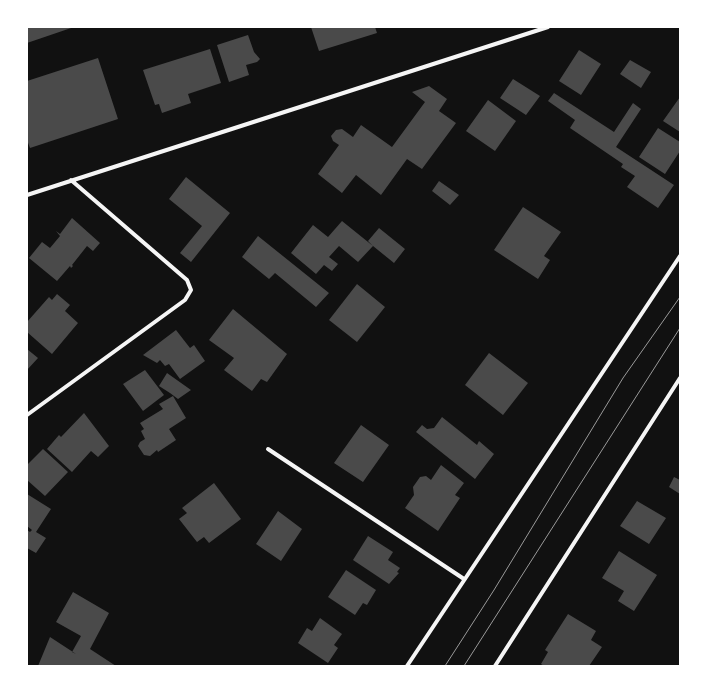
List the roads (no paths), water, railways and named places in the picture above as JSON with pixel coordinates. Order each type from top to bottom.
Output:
[{"type":"street","points":[[27,195],[548,27]]},
{"type":"street","points":[[27,415],[185,300],[191,290],[187,280],[71,180]]},
{"type":"street","points":[[407,666],[680,256]]},
{"type":"street","points":[[495,666],[680,378]]},
{"type":"street","points":[[268,449],[464,579]]},
{"type":"tram line","points":[[445,666],[494,590],[623,378],[680,297]]},
{"type":"tram line","points":[[464,666],[680,328]]}]
